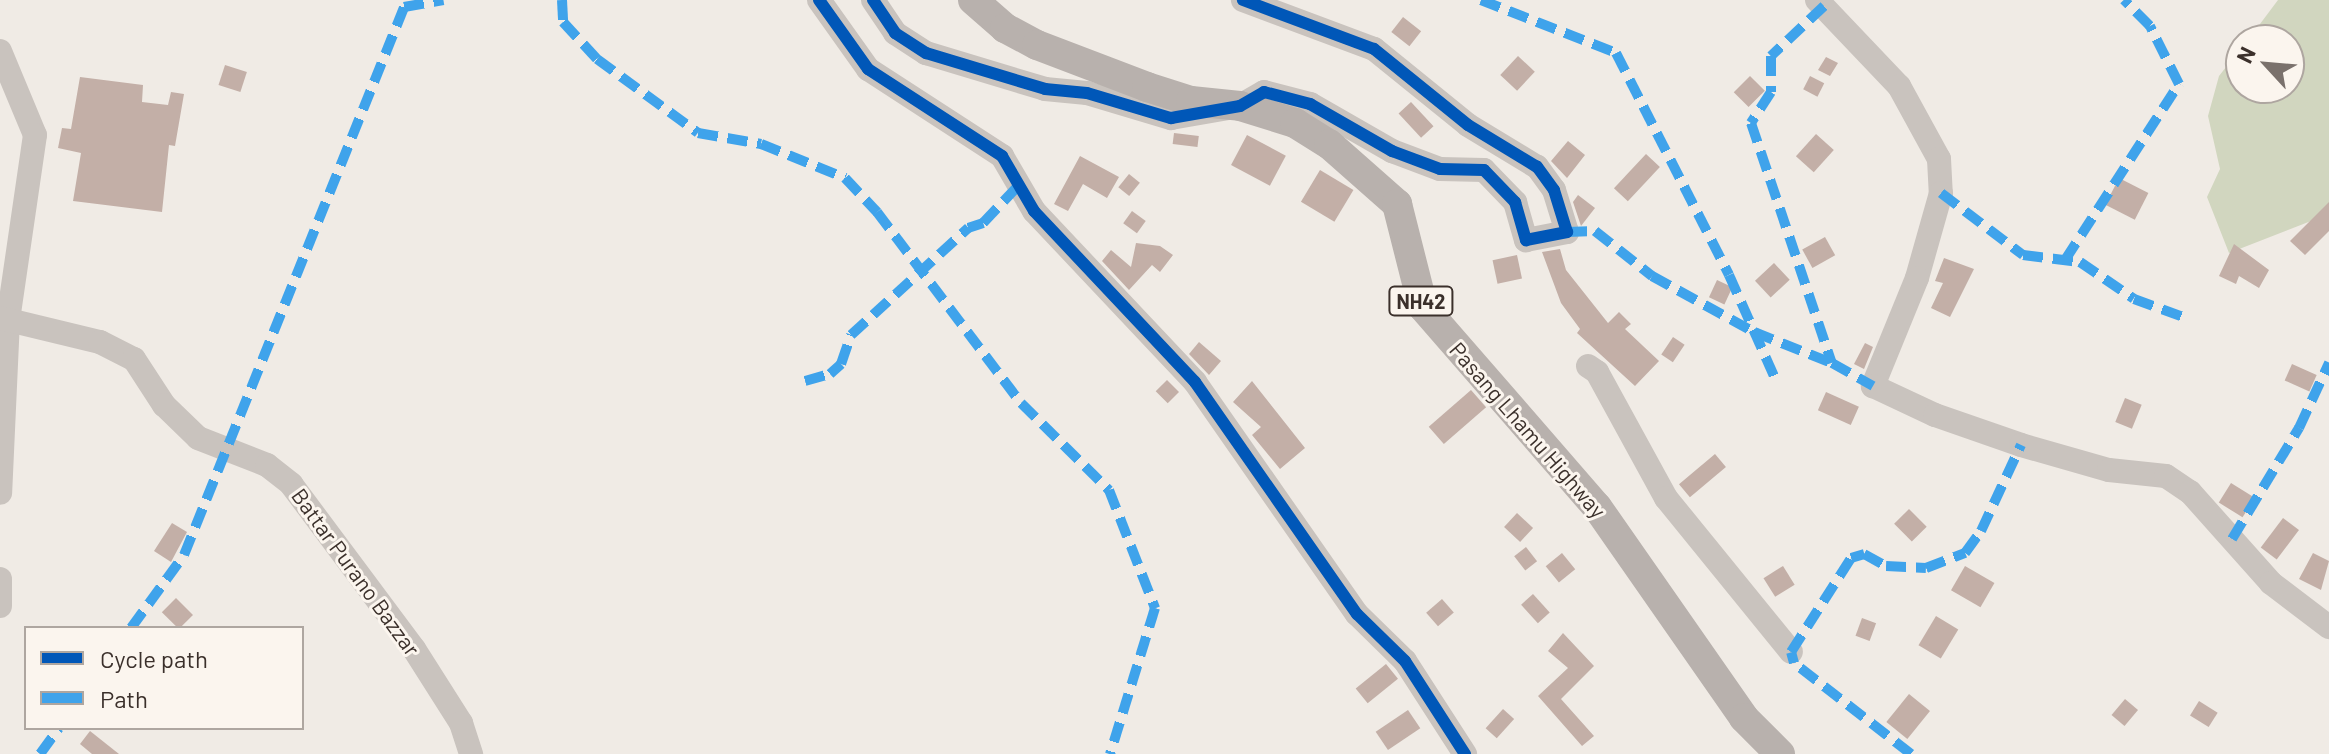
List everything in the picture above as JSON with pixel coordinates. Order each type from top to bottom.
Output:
[{"type":"main road","name":"Pasang Lhamu Highway","points":[[973,0],[1005,28],[1037,45],[1191,101],[1240,106],[1295,123],[1329,144],[1397,204],[1423,307],[1597,507],[1744,718],[1780,754]]},
{"type":"street","points":[[819,0],[868,69],[1002,156],[1034,211],[1195,382],[1357,614],[1405,661],[1465,754]]},
{"type":"street","points":[[873,0],[895,33],[926,53],[1003,78],[1087,93],[1171,118],[1240,106],[1264,92],[1310,104],[1392,151],[1440,169],[1484,170],[1515,202],[1526,240],[1567,232],[1554,190],[1537,167],[1468,125],[1374,49],[1243,0]]},
{"type":"street","points":[[1817,0],[1899,86],[1939,159],[1941,193],[1917,278],[1873,386],[1935,415],[2021,445],[2109,470],[2166,476],[2190,492],[2271,583],[2329,627]]},
{"type":"street","points":[[0,51],[35,135],[4,319],[0,493]]},
{"type":"street","name":"Battar Purano Bazzar","points":[[4,319],[100,342],[134,359],[164,405],[191,432],[267,465],[291,484],[414,649],[461,723],[471,754]]},
{"type":"street","points":[[1588,366],[1597,372],[1666,498],[1791,652]]},
{"type":"street","points":[[0,579],[0,606]]},
{"type":"green space","points":[[2278,0],[2329,0],[2329,214],[2229,253],[2207,197],[2220,169],[2208,116],[2219,76],[2225,68],[2225,104],[2305,104],[2305,24],[2260,24]]},
{"type":"building","points":[[1403,17],[1421,31],[1409,46],[1391,32]]},
{"type":"building","points":[[1518,56],[1535,72],[1517,91],[1500,75]]},
{"type":"building","points":[[1826,57],[1838,63],[1830,76],[1818,70]]},
{"type":"building","points":[[225,65],[247,72],[240,92],[219,85]]},
{"type":"building","points":[[1750,76],[1765,91],[1749,107],[1734,92]]},
{"type":"building","points":[[1810,76],[1824,83],[1817,97],[1803,89]]},
{"type":"building","points":[[80,77],[143,85],[142,102],[168,105],[171,92],[184,94],[175,146],[169,145],[162,212],[73,201],[81,153],[58,148],[62,128],[71,129]]},
{"type":"building","points":[[1411,102],[1434,126],[1421,138],[1399,114]]},
{"type":"building","points":[[1174,133],[1199,136],[1197,147],[1173,144]]},
{"type":"building","points":[[1816,134],[1834,150],[1814,172],[1796,156]]},
{"type":"building","points":[[1247,135],[1286,156],[1270,186],[1231,165]]},
{"type":"building","points":[[1568,141],[1585,155],[1567,178],[1551,161]]},
{"type":"building","points":[[1646,154],[1660,167],[1628,201],[1614,188]]},
{"type":"building","points":[[1080,156],[1119,177],[1107,198],[1083,184],[1068,211],[1054,204]]},
{"type":"building","points":[[1320,170],[1353,190],[1334,222],[1301,202]]},
{"type":"building","points":[[1129,174],[1140,183],[1129,196],[1118,187]]},
{"type":"building","points":[[2119,178],[2148,193],[2135,220],[2105,205]]},
{"type":"building","points":[[1578,195],[1595,208],[1581,226],[1573,202]]},
{"type":"building","points":[[2329,202],[2329,231],[2305,255],[2290,241]]},
{"type":"building","points":[[1132,211],[1146,221],[1137,233],[1123,223]]},
{"type":"building","points":[[1825,237],[1835,255],[1812,268],[1802,250]]},
{"type":"building","points":[[1136,243],[1160,246],[1173,255],[1160,272],[1152,265],[1129,290],[1102,261],[1111,250],[1131,267]]},
{"type":"building","points":[[2234,244],[2269,270],[2259,288],[2239,276],[2236,284],[2219,276]]},
{"type":"building","points":[[1560,249],[1566,270],[1608,323],[1619,312],[1631,324],[1625,329],[1659,361],[1635,386],[1577,333],[1580,329],[1561,303],[1542,252]]},
{"type":"building","points":[[1517,255],[1522,278],[1498,284],[1493,260]]},
{"type":"building","points":[[1944,258],[1974,269],[1950,317],[1931,308],[1943,283],[1935,281]]},
{"type":"building","points":[[1774,263],[1790,280],[1771,298],[1755,281]]},
{"type":"building","points":[[1717,280],[1732,287],[1724,304],[1709,297]]},
{"type":"building","points":[[1673,337],[1685,345],[1673,362],[1661,354]]},
{"type":"building","points":[[1199,342],[1221,361],[1209,375],[1189,354]]},
{"type":"building","points":[[1865,343],[1873,347],[1864,369],[1854,364]]},
{"type":"building","points":[[2292,364],[2317,375],[2309,391],[2285,380]]},
{"type":"building","points":[[1167,380],[1179,392],[1168,403],[1156,391]]},
{"type":"building","points":[[1252,381],[1305,448],[1280,469],[1252,435],[1261,427],[1233,402]]},
{"type":"building","points":[[1471,390],[1486,407],[1444,444],[1429,427]]},
{"type":"building","points":[[1826,392],[1859,407],[1851,425],[1818,410]]},
{"type":"building","points":[[2125,398],[2142,405],[2132,429],[2115,422]]},
{"type":"building","points":[[1715,454],[1726,467],[1690,497],[1679,484]]},
{"type":"building","points":[[2231,483],[2255,498],[2243,517],[2219,503]]},
{"type":"building","points":[[1909,509],[1927,527],[1912,542],[1894,524]]},
{"type":"building","points":[[1517,513],[1533,528],[1520,542],[1504,527]]},
{"type":"building","points":[[2283,518],[2299,530],[2277,560],[2261,548]]},
{"type":"building","points":[[172,523],[187,532],[171,562],[154,551]]},
{"type":"building","points":[[1526,547],[1537,561],[1525,570],[1514,556]]},
{"type":"building","points":[[1562,553],[1575,569],[1559,583],[1546,566]]},
{"type":"building","points":[[2313,553],[2329,561],[2321,590],[2299,579]]},
{"type":"building","points":[[1783,566],[1795,585],[1775,597],[1763,578]]},
{"type":"building","points":[[1965,566],[1994,583],[1980,607],[1951,590]]},
{"type":"building","points":[[1533,594],[1550,613],[1538,623],[1521,605]]},
{"type":"building","points":[[176,598],[193,615],[182,626],[176,626],[162,612]]},
{"type":"building","points":[[1442,599],[1454,613],[1438,626],[1426,613]]},
{"type":"building","points":[[1936,616],[1958,629],[1941,659],[1918,645]]},
{"type":"building","points":[[1862,618],[1876,623],[1870,641],[1856,636]]},
{"type":"building","points":[[1563,633],[1594,666],[1561,699],[1594,736],[1582,746],[1538,696],[1568,668],[1548,651]]},
{"type":"building","points":[[1386,664],[1398,679],[1368,703],[1356,689]]},
{"type":"building","points":[[1909,694],[1930,711],[1907,739],[1886,722]]},
{"type":"building","points":[[2125,699],[2138,710],[2125,726],[2112,715]]},
{"type":"building","points":[[2199,701],[2218,713],[2209,727],[2190,715]]},
{"type":"building","points":[[1503,709],[1514,719],[1497,738],[1486,728]]},
{"type":"building","points":[[1408,710],[1420,728],[1388,750],[1376,732]]},
{"type":"building","points":[[90,731],[119,754],[92,754],[80,744]]},
{"type":"marked path","points":[[132,626],[184,555],[407,0]]},
{"type":"marked path","points":[[404,7],[443,0]]},
{"type":"marked path","points":[[562,0],[563,22],[597,59],[698,133],[761,144],[845,178],[877,212],[1021,403],[1109,490],[1155,608],[1110,754]]},
{"type":"marked path","points":[[1481,0],[1616,53],[1729,275],[1777,383]]},
{"type":"marked path","points":[[2065,260],[2179,84],[2150,26],[2124,0]]},
{"type":"marked path","points":[[1824,6],[1771,56],[1771,92],[1751,123],[1832,363]]},
{"type":"marked path","points":[[805,381],[830,374],[841,364],[851,335],[968,228],[983,223],[1016,188]]},
{"type":"marked path","points":[[1941,193],[2023,255],[2080,262],[2134,299],[2186,318]]},
{"type":"marked path","points":[[1567,232],[1595,231],[1652,276],[1754,332],[1832,363],[1873,386]]},
{"type":"marked path","points":[[2232,539],[2299,428],[2329,363]]},
{"type":"marked path","points":[[1911,754],[1794,663],[1791,652],[1851,558],[1864,554],[1886,566],[1926,568],[1965,553],[1981,531],[2021,445]]},
{"type":"marked path","points":[[40,754],[58,730]]},
{"type":"cycle path","points":[[819,0],[868,69],[1002,156],[1034,211],[1195,382],[1357,614],[1405,661],[1465,754]]},
{"type":"cycle path","points":[[873,0],[895,33],[926,53],[1045,89],[1087,93],[1171,118],[1240,106],[1264,92],[1310,104],[1392,151],[1440,169],[1484,170],[1515,202],[1526,240],[1567,232],[1554,190],[1537,167],[1468,125],[1374,49],[1243,0]]}]
